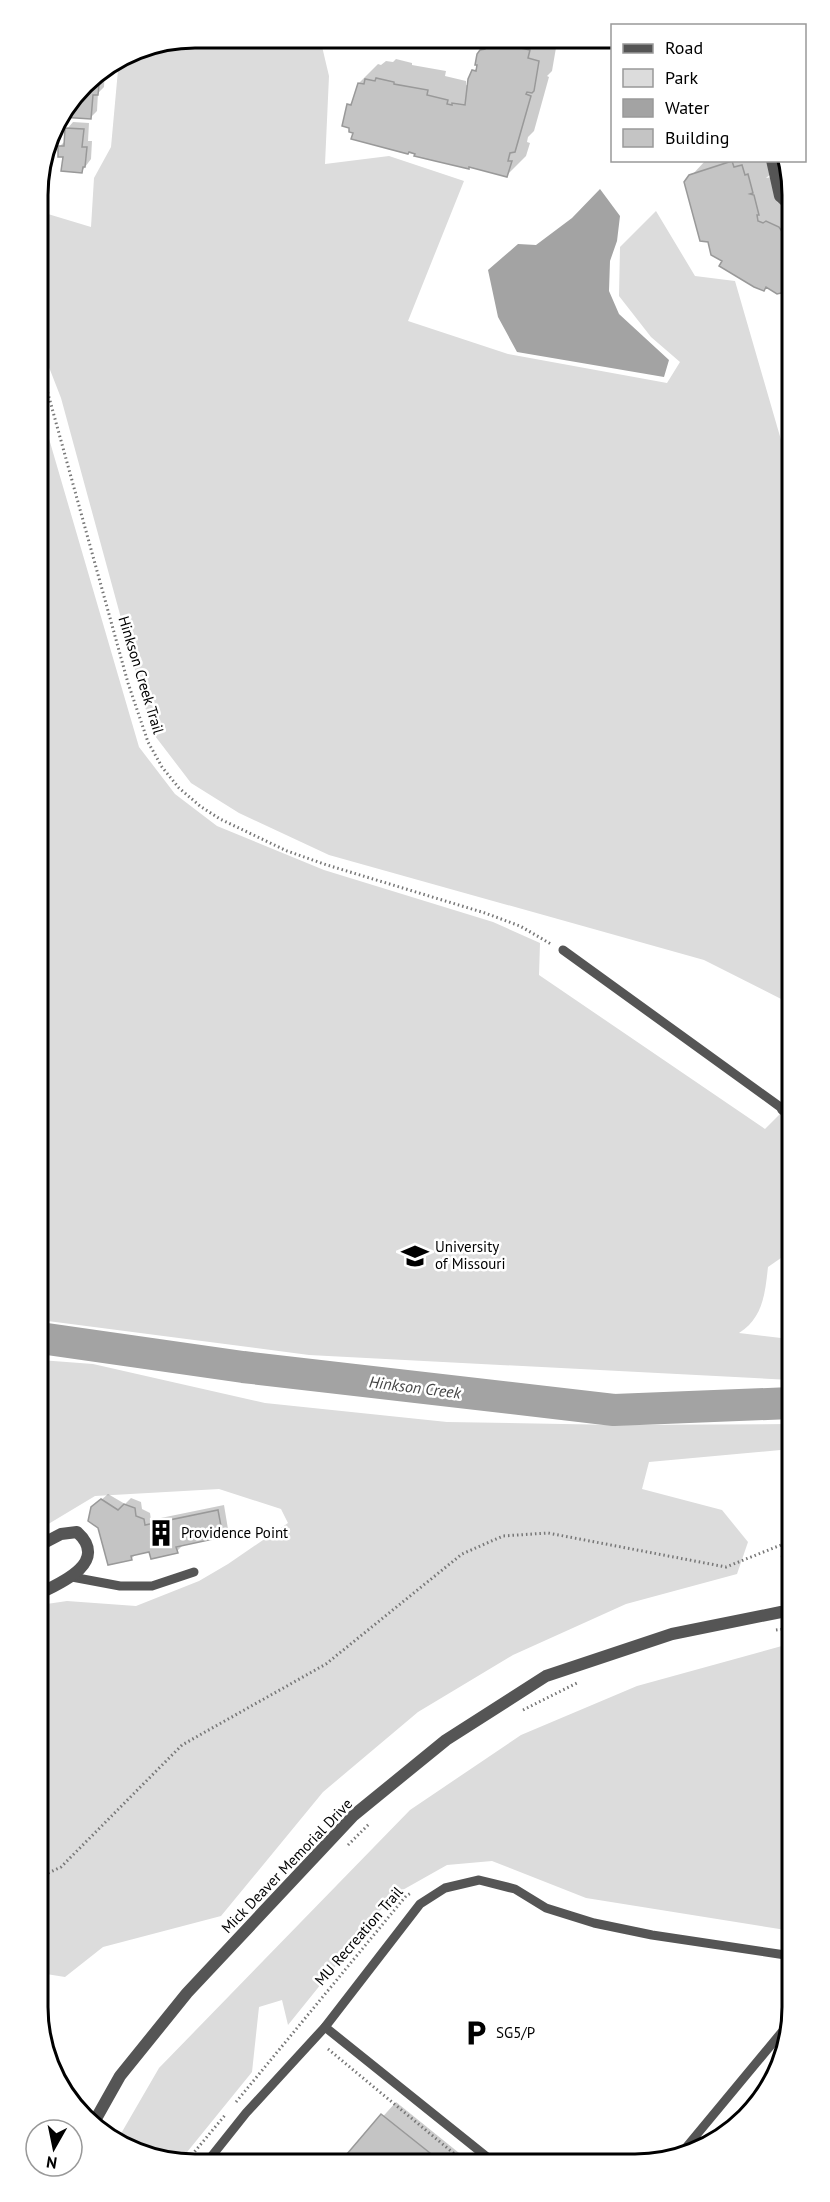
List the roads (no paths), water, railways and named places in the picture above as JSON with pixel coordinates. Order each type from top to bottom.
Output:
[{"type":"street","points":[[772,162],[782,198]]},
{"type":"street","points":[[48,1541],[61,1534],[77,1532],[86,1540],[88,1550],[87,1561],[72,1577],[48,1589]]},
{"type":"street","name":"Mick Deaver Memorial Drive","points":[[97,2117],[120,2076],[187,1993],[354,1815],[446,1740],[546,1676],[672,1634],[782,1612]]},
{"type":"lane","points":[[563,950],[782,1108]]},
{"type":"lane","points":[[72,1577],[120,1586],[152,1586],[194,1572]]},
{"type":"lane","points":[[213,2154],[246,2113],[325,2027],[420,1904],[445,1888],[479,1881],[515,1888],[546,1908],[594,1923],[652,1935],[782,1954]]},
{"type":"lane","points":[[325,2027],[482,2154]]},
{"type":"lane","points":[[691,2143],[779,2036]]},
{"type":"water","points":[[600,189],[620,216],[617,241],[610,261],[609,291],[619,314],[669,360],[664,377],[517,352],[498,317],[488,270],[518,244],[536,245],[572,218]]},
{"type":"waterway","name":"Hinkson Creek","points":[[48,1339],[243,1367],[614,1410],[782,1403]]},
{"type":"place","name":"University of Missouri","points":[[415,1256]]},
{"type":"place","name":"Providence Point","points":[[161,1533]]},
{"type":"place","name":"SG5/P","points":[[476,2033]]}]
